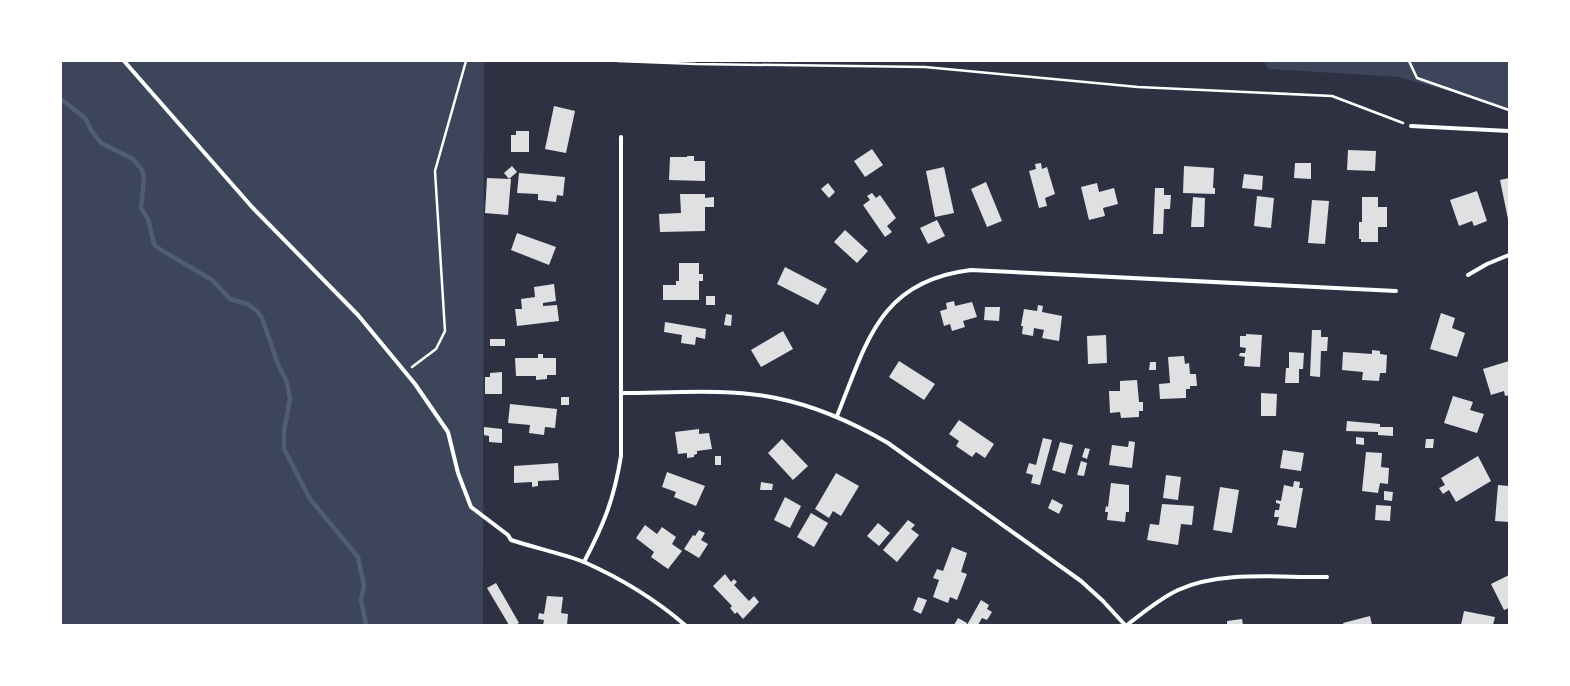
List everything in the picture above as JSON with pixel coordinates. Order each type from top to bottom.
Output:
[{"type":"street","points":[[124,61],[252,207],[358,315],[405,372],[448,432],[458,473],[471,507],[508,535],[511,540],[584,562],[642,593],[667,610],[685,625]]},
{"type":"street","points":[[1412,126],[1509,131]]},
{"type":"street","points":[[584,562],[608,512],[616,484],[621,456],[621,137]]},
{"type":"street","points":[[1468,275],[1487,264],[1509,255]]},
{"type":"street","points":[[837,416],[870,335],[880,318],[894,302],[911,289],[930,278],[951,272],[971,270],[1396,291]]},
{"type":"street","points":[[621,393],[740,393],[806,405],[837,416],[888,443],[1081,581],[1126,625],[1159,601],[1178,590],[1199,582],[1236,578],[1327,578]]},
{"type":"path","points":[[405,372],[436,349],[445,331],[434,171],[466,61]]},
{"type":"path","points":[[618,61],[696,64],[925,68],[1138,87],[1332,96],[1412,126]]},
{"type":"path","points":[[1409,61],[1417,78],[1509,110]]},
{"type":"shaded area","points":[[61,61],[484,61],[483,625],[61,625]]},
{"type":"shaded area","points":[[1264,61],[1509,61],[1509,108],[1398,77],[1268,69]]},
{"type":"building","points":[[554,106],[575,111],[566,153],[545,149]]},
{"type":"building","points":[[516,131],[529,131],[529,152],[511,152],[511,135],[516,135]]},
{"type":"building","points":[[872,149],[883,165],[865,177],[854,161]]},
{"type":"building","points":[[1348,150],[1376,151],[1375,171],[1347,170]]},
{"type":"building","points":[[694,156],[694,161],[705,161],[705,181],[669,180],[670,157]]},
{"type":"building","points":[[1041,163],[1042,169],[1047,167],[1055,194],[1045,198],[1047,206],[1039,208],[1029,171],[1036,169],[1035,164]]},
{"type":"building","points":[[1295,163],[1311,163],[1311,179],[1294,178]]},
{"type":"building","points":[[512,166],[517,172],[509,179],[504,173]]},
{"type":"building","points":[[1184,166],[1214,168],[1213,188],[1215,188],[1215,194],[1183,193]]},
{"type":"building","points":[[944,167],[954,213],[935,217],[926,171]]},
{"type":"building","points":[[519,173],[565,177],[563,196],[557,195],[556,202],[538,200],[538,194],[517,193]]},
{"type":"building","points":[[1244,174],[1263,176],[1262,190],[1242,188]]},
{"type":"building","points":[[487,178],[511,179],[508,215],[485,213]]},
{"type":"building","points":[[1509,178],[1509,219],[1508,219],[1500,180]]},
{"type":"building","points":[[986,182],[1002,221],[987,227],[971,189]]},
{"type":"building","points":[[828,183],[835,192],[829,198],[821,189]]},
{"type":"building","points":[[1097,183],[1099,192],[1114,188],[1118,204],[1103,208],[1105,216],[1089,220],[1081,187]]},
{"type":"building","points":[[1155,188],[1164,188],[1164,195],[1171,195],[1170,209],[1164,209],[1163,234],[1153,234]]},
{"type":"building","points":[[1477,191],[1487,221],[1474,226],[1472,221],[1459,226],[1450,200]]},
{"type":"building","points":[[872,193],[876,198],[880,195],[896,218],[887,226],[892,232],[885,237],[863,205],[870,200],[867,196]]},
{"type":"building","points":[[680,194],[705,194],[705,198],[714,197],[714,207],[705,207],[705,231],[660,232],[659,214],[681,213]]},
{"type":"building","points":[[1257,196],[1274,198],[1271,228],[1254,226]]},
{"type":"building","points":[[1193,197],[1205,198],[1204,227],[1191,227]]},
{"type":"building","points":[[1362,197],[1378,197],[1378,207],[1387,207],[1387,227],[1378,227],[1378,242],[1361,242],[1361,239],[1359,239],[1359,222],[1362,222]]},
{"type":"building","points":[[1312,200],[1329,201],[1325,244],[1308,243]]},
{"type":"building","points":[[937,220],[945,236],[928,244],[920,228]]},
{"type":"building","points":[[845,230],[868,251],[857,263],[834,242]]},
{"type":"building","points":[[517,233],[556,247],[549,265],[511,250]]},
{"type":"building","points":[[679,263],[699,263],[699,274],[703,274],[703,281],[699,281],[699,300],[663,300],[663,285],[676,285],[676,281],[679,281]]},
{"type":"building","points":[[785,267],[827,289],[818,305],[777,284]]},
{"type":"building","points":[[554,284],[556,301],[543,303],[543,306],[557,305],[559,321],[517,326],[515,309],[522,309],[521,299],[535,297],[534,287]]},
{"type":"building","points":[[706,296],[715,296],[715,305],[706,305]]},
{"type":"building","points":[[954,301],[955,306],[972,302],[977,317],[963,321],[965,327],[952,331],[950,324],[944,326],[940,311],[947,309],[946,303]]},
{"type":"building","points":[[1038,305],[1043,306],[1042,312],[1062,316],[1059,341],[1042,338],[1044,330],[1034,328],[1033,336],[1022,334],[1023,326],[1021,326],[1024,309],[1037,311]]},
{"type":"building","points":[[985,307],[1000,307],[999,321],[984,320]]},
{"type":"building","points":[[1441,313],[1455,318],[1452,328],[1465,333],[1457,357],[1430,349]]},
{"type":"building","points":[[726,314],[732,315],[731,326],[724,325]]},
{"type":"building","points":[[665,322],[706,329],[705,339],[696,337],[695,345],[681,343],[682,335],[664,332]]},
{"type":"building","points":[[1312,330],[1321,330],[1321,337],[1328,337],[1327,351],[1321,351],[1320,377],[1310,376]]},
{"type":"building","points":[[783,331],[793,349],[761,367],[751,350]]},
{"type":"building","points":[[1246,334],[1262,335],[1260,367],[1244,366],[1245,357],[1239,356],[1240,353],[1245,353],[1246,348],[1240,347],[1240,336],[1246,336]]},
{"type":"building","points":[[1106,335],[1107,363],[1088,364],[1087,336]]},
{"type":"building","points":[[490,339],[505,339],[505,346],[490,346]]},
{"type":"building","points":[[1372,350],[1380,351],[1380,354],[1387,355],[1386,373],[1380,373],[1379,381],[1362,380],[1363,372],[1342,370],[1343,352],[1372,354]]},
{"type":"building","points":[[1289,352],[1304,353],[1303,369],[1299,369],[1299,383],[1285,383],[1286,368],[1289,368]]},
{"type":"building","points":[[538,354],[543,354],[543,358],[556,358],[556,375],[547,375],[547,379],[536,380],[536,376],[516,376],[515,358],[538,358]]},
{"type":"building","points":[[1184,356],[1185,364],[1189,363],[1190,374],[1196,374],[1197,386],[1190,386],[1190,389],[1186,389],[1186,398],[1160,399],[1159,384],[1170,383],[1168,357]]},
{"type":"building","points":[[899,361],[935,384],[924,400],[889,377]]},
{"type":"building","points":[[1509,361],[1509,395],[1505,396],[1504,391],[1491,395],[1483,369]]},
{"type":"building","points":[[1150,362],[1156,362],[1156,370],[1149,370]]},
{"type":"building","points":[[502,372],[502,394],[485,394],[485,377],[490,377],[490,373]]},
{"type":"building","points":[[1137,380],[1139,402],[1143,402],[1143,411],[1139,411],[1139,417],[1121,418],[1120,412],[1110,413],[1109,391],[1120,391],[1120,381]]},
{"type":"building","points":[[1261,393],[1277,394],[1276,416],[1261,416]]},
{"type":"building","points":[[1453,396],[1473,402],[1470,410],[1484,414],[1477,433],[1444,423]]},
{"type":"building","points":[[561,397],[569,397],[569,405],[561,405]]},
{"type":"building","points":[[510,404],[557,409],[555,428],[545,427],[544,435],[529,433],[530,425],[508,423]]},
{"type":"building","points":[[959,420],[994,444],[985,458],[976,452],[972,457],[956,446],[959,441],[949,434]]},
{"type":"building","points":[[1347,421],[1380,424],[1380,427],[1393,427],[1393,436],[1378,435],[1378,432],[1346,431]]},
{"type":"building","points":[[484,427],[502,429],[502,443],[489,442],[489,436],[484,435]]},
{"type":"building","points":[[699,429],[699,434],[709,433],[712,449],[697,451],[697,454],[694,455],[694,457],[687,458],[687,453],[678,454],[675,432]]},
{"type":"building","points":[[1356,437],[1364,438],[1364,445],[1356,444]]},
{"type":"building","points":[[1043,438],[1052,440],[1040,485],[1031,483],[1033,475],[1026,473],[1029,463],[1036,465]]},
{"type":"building","points":[[782,439],[808,466],[793,480],[768,453]]},
{"type":"building","points":[[1426,439],[1434,439],[1433,448],[1425,448]]},
{"type":"building","points":[[1129,441],[1135,442],[1132,468],[1109,465],[1112,445],[1128,447]]},
{"type":"building","points":[[1060,442],[1073,445],[1065,474],[1052,470]]},
{"type":"building","points":[[1085,448],[1090,449],[1087,459],[1082,457]]},
{"type":"building","points":[[1283,450],[1304,453],[1301,471],[1280,468]]},
{"type":"building","points":[[1366,452],[1382,453],[1381,467],[1389,468],[1388,484],[1380,483],[1378,493],[1362,491]]},
{"type":"building","points":[[715,456],[721,456],[721,465],[715,465]]},
{"type":"building","points":[[1478,456],[1491,481],[1456,502],[1449,490],[1443,494],[1439,488],[1445,485],[1441,478]]},
{"type":"building","points":[[1081,461],[1087,463],[1084,476],[1077,475]]},
{"type":"building","points":[[558,463],[559,480],[538,481],[538,486],[532,487],[532,482],[514,483],[514,466]]},
{"type":"building","points":[[667,472],[705,486],[696,506],[674,497],[676,492],[662,487]]},
{"type":"building","points":[[836,473],[859,486],[841,516],[833,511],[829,518],[815,509]]},
{"type":"building","points":[[1166,475],[1181,477],[1178,500],[1163,498]]},
{"type":"building","points":[[1294,481],[1300,482],[1299,488],[1303,488],[1296,528],[1277,525],[1279,517],[1274,517],[1275,510],[1279,510],[1280,504],[1276,503],[1276,500],[1281,501],[1284,485],[1293,487]]},
{"type":"building","points":[[761,482],[773,484],[772,490],[760,490]]},
{"type":"building","points":[[1111,483],[1129,485],[1129,512],[1126,512],[1125,522],[1107,520],[1108,512],[1105,512],[1106,506],[1108,507]]},
{"type":"building","points":[[1498,485],[1509,486],[1509,522],[1495,521]]},
{"type":"building","points":[[1220,487],[1239,490],[1232,533],[1213,530]]},
{"type":"building","points":[[1384,491],[1393,492],[1392,501],[1384,500]]},
{"type":"building","points":[[785,497],[801,506],[790,528],[774,520]]},
{"type":"building","points":[[1052,499],[1063,505],[1059,514],[1048,508]]},
{"type":"building","points":[[1162,504],[1194,506],[1192,525],[1181,524],[1178,545],[1147,540],[1150,524],[1159,525]]},
{"type":"building","points":[[1376,505],[1391,506],[1390,521],[1375,520]]},
{"type":"building","points":[[811,513],[828,523],[814,547],[797,537]]},
{"type":"building","points":[[908,520],[915,525],[911,529],[919,535],[897,562],[883,550]]},
{"type":"building","points":[[878,523],[890,533],[879,546],[867,536]]},
{"type":"building","points":[[645,525],[657,534],[662,527],[676,537],[672,544],[682,551],[668,569],[651,557],[654,552],[636,538]]},
{"type":"building","points":[[699,530],[705,533],[701,540],[708,544],[699,558],[684,549],[693,535],[695,536]]},
{"type":"building","points":[[952,547],[967,553],[961,572],[967,574],[957,600],[950,597],[948,603],[933,597],[939,580],[933,578],[937,569],[943,571]]},
{"type":"building","points":[[725,574],[731,582],[734,579],[737,582],[734,585],[749,601],[754,596],[759,602],[743,619],[737,612],[735,614],[730,608],[732,606],[713,586]]},
{"type":"building","points":[[1509,575],[1509,608],[1504,610],[1491,584]]},
{"type":"building","points":[[496,583],[519,623],[509,625],[487,588]]},
{"type":"building","points":[[547,596],[563,597],[561,613],[568,614],[567,625],[543,625],[544,620],[538,619],[539,613],[544,614]]},
{"type":"building","points":[[918,597],[927,600],[921,614],[913,610]]},
{"type":"building","points":[[981,600],[989,605],[987,609],[992,612],[987,620],[982,618],[978,625],[967,625]]},
{"type":"building","points":[[1464,611],[1495,617],[1493,625],[1461,625]]},
{"type":"building","points":[[1370,616],[1372,625],[1344,625],[1343,623]]},
{"type":"building","points":[[958,618],[967,623],[966,625],[954,625]]},
{"type":"building","points":[[1242,619],[1243,625],[1227,625],[1227,621]]},
{"type":"waterway","points":[[61,99],[86,119],[91,130],[101,143],[133,159],[142,170],[144,178],[141,208],[148,219],[154,244],[158,248],[212,280],[230,299],[247,304],[257,311],[262,318],[279,367],[287,382],[290,399],[284,431],[284,449],[310,499],[358,557],[364,586],[361,600],[366,625]]}]
